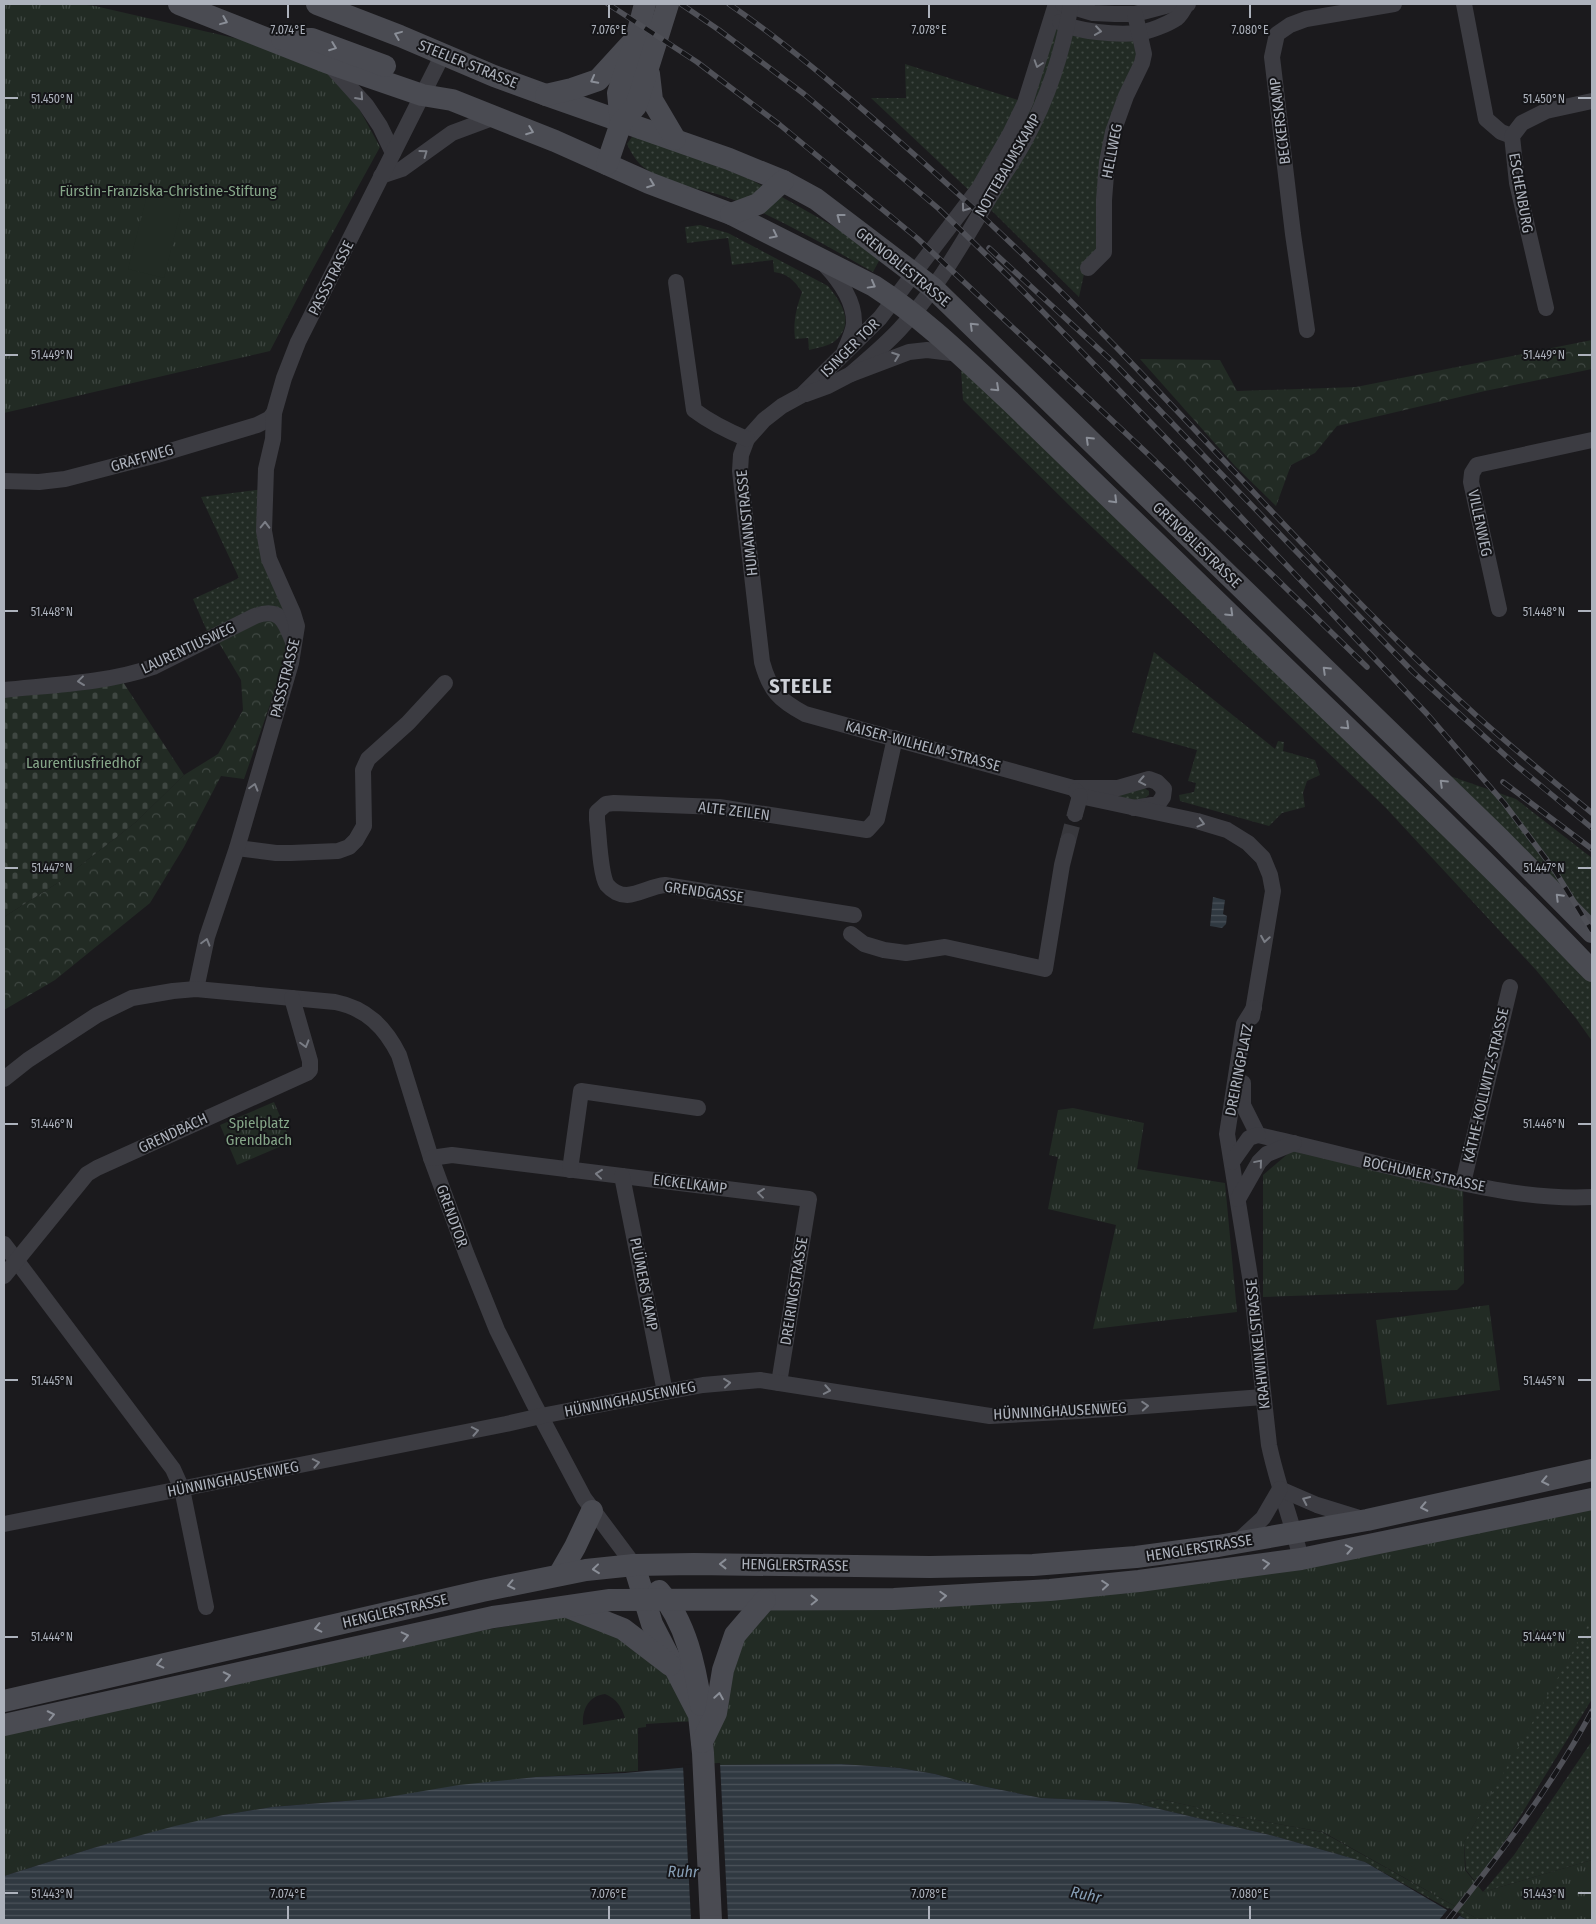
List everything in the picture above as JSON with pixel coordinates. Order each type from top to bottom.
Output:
[{"type":"main road","points":[[179,4],[326,62],[425,89]]},
{"type":"main road","name":"STEELER STRASSE","points":[[317,4],[546,95],[621,122]]},
{"type":"main road","points":[[269,39],[312,39],[425,89],[607,164],[621,122],[618,93],[636,39],[645,4]]},
{"type":"main road","points":[[621,122],[636,106],[668,4]]},
{"type":"main road","points":[[546,95],[572,90],[598,80],[636,39]]},
{"type":"main road","points":[[648,65],[652,100],[675,139]]},
{"type":"main road","name":"GRENOBLESTRASSE","points":[[621,122],[675,139],[783,181],[816,200],[933,288],[1500,839],[1592,932]]},
{"type":"main road","name":"GRENOBLESTRASSE","points":[[607,164],[649,183],[731,214],[874,286],[913,312],[960,354],[1273,654],[1545,922],[1592,971]]},
{"type":"main road","points":[[731,214],[758,204],[783,181]]},
{"type":"main road","name":"HENGLERSTRASSE","points":[[4,1701],[236,1646],[559,1575],[634,1565],[772,1564],[930,1567],[1033,1565],[1136,1557],[1236,1543],[1366,1520],[1592,1470]]},
{"type":"main road","name":"HENGLERSTRASSE","points":[[4,1725],[493,1616],[655,1595],[765,1600],[894,1599],[1050,1590],[1139,1581],[1302,1559],[1592,1499]]},
{"type":"main road","points":[[559,1575],[592,1511]]},
{"type":"main road","points":[[634,1565],[682,1628],[693,1663],[702,1709],[699,1716]]},
{"type":"main road","points":[[672,1565],[655,1595],[652,1624],[699,1716],[703,1750],[711,1920]]},
{"type":"main road","points":[[703,1750],[716,1713],[723,1670],[735,1635],[765,1600]]},
{"type":"main road","points":[[565,1606],[623,1629],[674,1668]]},
{"type":"street","points":[[1063,7],[1093,13],[1135,14],[1173,4],[1187,4]]},
{"type":"street","points":[[1068,27],[1113,33],[1139,33],[1179,17],[1187,4]]},
{"type":"street","name":"BECKERSKAMP","points":[[1307,330],[1293,234],[1272,57],[1276,34],[1290,25],[1306,19],[1394,4]]},
{"type":"street","points":[[1464,4],[1486,119],[1501,132],[1512,136]]},
{"type":"street","name":"NOTTEBAUMSKAMP","points":[[913,312],[948,267],[1024,142],[1038,114],[1068,27],[1063,7]]},
{"type":"street","name":"NOTTEBAUMSKAMP","points":[[895,299],[979,188],[1010,134],[1025,102],[1063,7]]},
{"type":"street","name":"HELLWEG","points":[[1088,268],[1104,252],[1104,200],[1107,162],[1113,132],[1126,96],[1142,62],[1143,47],[1135,14]]},
{"type":"street","name":"PASSSTRASSE","points":[[196,989],[207,937],[237,848],[289,674],[297,626],[271,566],[264,531],[266,469],[273,439],[274,413],[284,378],[298,342],[443,54]]},
{"type":"street","points":[[326,62],[366,105],[380,126],[393,153]]},
{"type":"street","name":"ESCHENBURG","points":[[1546,308],[1517,183],[1512,136],[1522,123],[1546,111],[1592,101]]},
{"type":"street","points":[[381,176],[402,169],[452,133],[495,117]]},
{"type":"street","name":"GRENOBLESTRASSE","points":[[816,256],[838,278],[851,303],[854,325],[843,356]]},
{"type":"street","points":[[681,287],[694,410],[707,420],[747,440]]},
{"type":"street","name":"ISINGER TOR","points":[[802,395],[880,318],[895,299]]},
{"type":"street","name":"ISINGER TOR","points":[[851,374],[899,330],[913,312]]},
{"type":"street","name":"ISINGER TOR","points":[[747,440],[764,420],[782,406],[802,395],[828,386],[851,374],[909,352],[927,350],[960,354]]},
{"type":"street","name":"GRAFFWEG","points":[[4,481],[39,482],[65,479],[157,455],[257,425],[269,419],[274,413]]},
{"type":"street","name":"HUMANNSTRASSE","points":[[747,440],[741,455],[740,471],[758,634],[767,681],[777,696]]},
{"type":"street","name":"VILLENWEG","points":[[1499,609],[1472,482],[1472,473],[1477,465],[1592,440]]},
{"type":"street","name":"LAURENTIUSWEG","points":[[4,690],[141,672],[255,616],[268,612],[278,614],[282,618],[294,644]]},
{"type":"street","points":[[237,848],[291,853],[333,851],[349,847],[356,840],[364,826],[363,776],[366,763],[408,723],[444,683]]},
{"type":"street","name":"KAISER-WILHELM-STRASSE","points":[[777,696],[805,714],[895,738],[1134,808],[1227,830],[1248,843],[1263,858],[1270,875],[1273,891]]},
{"type":"street","name":"ALTE ZEILEN","points":[[601,807],[614,803],[720,807],[866,830],[877,819],[895,738]]},
{"type":"street","name":"KAISER-WILHELM-STRASSE","points":[[1076,792],[1118,788],[1150,779],[1157,782],[1164,789],[1163,797],[1158,804],[1134,808]]},
{"type":"street","points":[[1075,814],[1076,792]]},
{"type":"street","name":"GRENDGASSE","points":[[601,807],[597,812],[597,820],[604,873],[606,883],[617,893],[634,894],[665,885],[854,914]]},
{"type":"street","points":[[850,934],[864,944],[884,950],[906,953],[945,947],[1045,969],[1062,864],[1068,841]]},
{"type":"street","name":"DREIRINGPLATZ","points":[[1258,1135],[1243,1104],[1243,1084],[1273,891]]},
{"type":"street","name":"KÄTHE-KOLLWITZ-STRASSE","points":[[1463,1183],[1510,987]]},
{"type":"street","name":"GRENDTOR","points":[[4,1079],[97,1015],[132,998],[173,991],[196,989],[349,1004],[377,1022],[393,1042],[399,1055],[431,1158],[466,1254],[497,1330],[592,1511],[634,1565]]},
{"type":"street","name":"GRENDBACH","points":[[4,1276],[87,1174],[307,1073],[310,1070],[310,1061],[292,998]]},
{"type":"street","name":"DREIRINGPLATZ","points":[[1227,1134],[1244,1024],[1254,1008]]},
{"type":"street","points":[[570,1170],[581,1091],[698,1108]]},
{"type":"street","name":"KRAHWINKELSTRASSE","points":[[1227,1134],[1251,1283],[1269,1445],[1280,1489],[1302,1559]]},
{"type":"street","points":[[1232,1162],[1249,1138],[1258,1135]]},
{"type":"street","name":"BOCHUMER STRASSE","points":[[1258,1135],[1516,1194],[1568,1198],[1592,1197]]},
{"type":"street","points":[[1238,1199],[1259,1162],[1267,1154],[1294,1143]]},
{"type":"street","name":"EICKELKAMP","points":[[431,1158],[452,1155],[809,1199]]},
{"type":"street","name":"PLÜMERS KAMP","points":[[622,1176],[665,1392]]},
{"type":"street","name":"DREIRINGSTRASSE","points":[[779,1383],[809,1199]]},
{"type":"street","points":[[4,1244],[167,1461],[182,1489],[206,1607]]},
{"type":"street","name":"HÜNNINGHAUSENWEG","points":[[4,1524],[541,1416],[665,1392],[742,1381],[760,1380],[990,1416],[1263,1397]]},
{"type":"street","points":[[1236,1543],[1263,1518],[1280,1489],[1340,1514],[1366,1520]]},
{"type":"green space","name":"Fürstin-Franziska-Christine-Stiftung","points":[[4,4],[78,4],[95,6],[312,56],[356,103],[380,147],[270,351],[4,413]]},
{"type":"green space","points":[[1053,19],[1138,34],[1142,47],[1124,95],[1103,250],[1086,265],[1079,297],[988,207]]},
{"type":"green space","points":[[905,64],[1024,102],[973,194],[871,98],[906,98]]},
{"type":"green space","points":[[634,134],[750,179],[849,235],[880,259],[873,272],[770,216],[724,196],[681,185],[651,172],[636,160],[627,144]]},
{"type":"green space","points":[[149,188],[184,197],[164,278],[128,269]]},
{"type":"green space","points":[[700,225],[728,233],[828,286],[838,299],[844,313],[845,327],[841,334],[830,344],[809,350],[808,338],[795,339],[794,327],[802,292],[796,284],[787,276],[774,272],[773,260],[732,265],[728,238],[687,243],[685,227]]},
{"type":"green space","points":[[1592,340],[1592,369],[1485,391],[1337,426],[1315,453],[1291,465],[1276,506],[1235,466],[1140,359],[1220,360],[1237,391],[1356,387]]},
{"type":"green space","points":[[960,356],[1592,972],[1592,1041],[1575,1017],[1536,970],[1385,807],[1073,509],[963,400]]},
{"type":"green space","points":[[264,489],[263,531],[292,613],[210,638],[193,599],[239,578],[201,497]]},
{"type":"green space","points":[[262,614],[290,633],[287,656],[244,779],[221,776],[184,847],[150,903],[55,980],[4,1010],[4,917],[59,882],[136,822],[184,775],[218,754],[243,710],[241,680],[215,636]]},
{"type":"green space","points":[[1154,652],[1275,749],[1278,741],[1284,742],[1283,751],[1315,760],[1320,775],[1307,781],[1303,793],[1305,807],[1282,813],[1269,826],[1180,801],[1179,795],[1194,792],[1196,783],[1188,781],[1197,750],[1132,732]]},
{"type":"green space","name":"Laurentiusfriedhof","points":[[119,676],[184,775],[136,822],[59,882],[4,917],[4,691]]},
{"type":"green space","points":[[1430,769],[1516,799],[1592,858],[1592,931]]},
{"type":"green space","points":[[1144,788],[1149,791],[1149,795],[1136,801],[1124,799],[1115,794]]},
{"type":"green space","name":"Spielplatz Grendbach","points":[[274,1102],[291,1142],[237,1165],[220,1125]]},
{"type":"green space","points":[[1073,1108],[1144,1123],[1137,1169],[1225,1183],[1237,1312],[1093,1329],[1116,1225],[1048,1209],[1058,1157],[1049,1155],[1058,1110]]},
{"type":"green space","points":[[1296,1147],[1463,1184],[1464,1283],[1457,1290],[1263,1297],[1263,1175]]},
{"type":"green space","points":[[1489,1305],[1500,1390],[1387,1405],[1376,1320]]},
{"type":"green space","points":[[1592,1504],[1592,1618],[1464,1842],[1465,1870],[1483,1892],[1592,1860],[1592,1920],[1493,1920],[1476,1918],[1323,1832],[1240,1817],[1160,1799],[1138,1804],[1041,1798],[900,1768],[841,1764],[711,1765],[722,1672],[767,1602],[1051,1589]]},
{"type":"green space","points":[[1592,1615],[1592,1699],[1478,1885],[1466,1870],[1464,1842]]},
{"type":"green space","points":[[563,1617],[623,1635],[668,1677],[695,1721],[646,1724],[646,1727],[638,1728],[638,1771],[536,1777],[382,1798],[272,1807],[223,1815],[93,1848],[4,1876],[4,1730],[460,1634]],"holes":[[[605,1694],[618,1703],[625,1718],[583,1725],[587,1705],[594,1698]]]},
{"type":"green space","points":[[1592,1741],[1592,1860],[1483,1892],[1514,1855]]},
{"type":"green space","points":[[1160,1799],[1240,1817],[1322,1832],[1476,1918],[1491,1920],[1468,1920],[1365,1862],[1274,1836],[1138,1804]]},
{"type":"water","points":[[1213,897],[1225,900],[1223,914],[1227,916],[1226,924],[1222,928],[1210,926]]},
{"type":"water","name":"Ruhr","points":[[841,1764],[900,1768],[1041,1798],[1138,1804],[1274,1836],[1365,1862],[1447,1910],[1468,1920],[4,1920],[4,1876],[93,1848],[223,1815],[272,1807],[382,1798],[459,1785],[536,1777],[625,1773],[711,1765]]},
{"type":"pier","points":[[720,1763],[728,1920],[691,1920],[683,1765]]},
{"type":"pier","points":[[1449,1908],[1461,1914],[1456,1920],[1439,1920]]},
{"type":"tunnel","points":[[1068,841],[1075,814]]},
{"type":"railway","points":[[608,4],[697,62],[780,125],[917,238],[1149,455],[1367,667]]},
{"type":"railway","points":[[681,4],[804,94],[939,209],[1011,279],[1189,462],[1427,714],[1504,803],[1555,871],[1592,931]]},
{"type":"railway","points":[[729,4],[792,50],[832,83],[1006,238],[1116,347],[1384,628],[1478,717],[1592,813]]},
{"type":"railway","points":[[989,248],[1113,362],[1413,672],[1517,766],[1592,828]]},
{"type":"railway","points":[[1503,782],[1592,849]]},
{"type":"railway","points":[[1448,1920],[1506,1845],[1543,1793],[1592,1711]]},
{"type":"district","name":"STEELE","points":[[801,686]]}]
